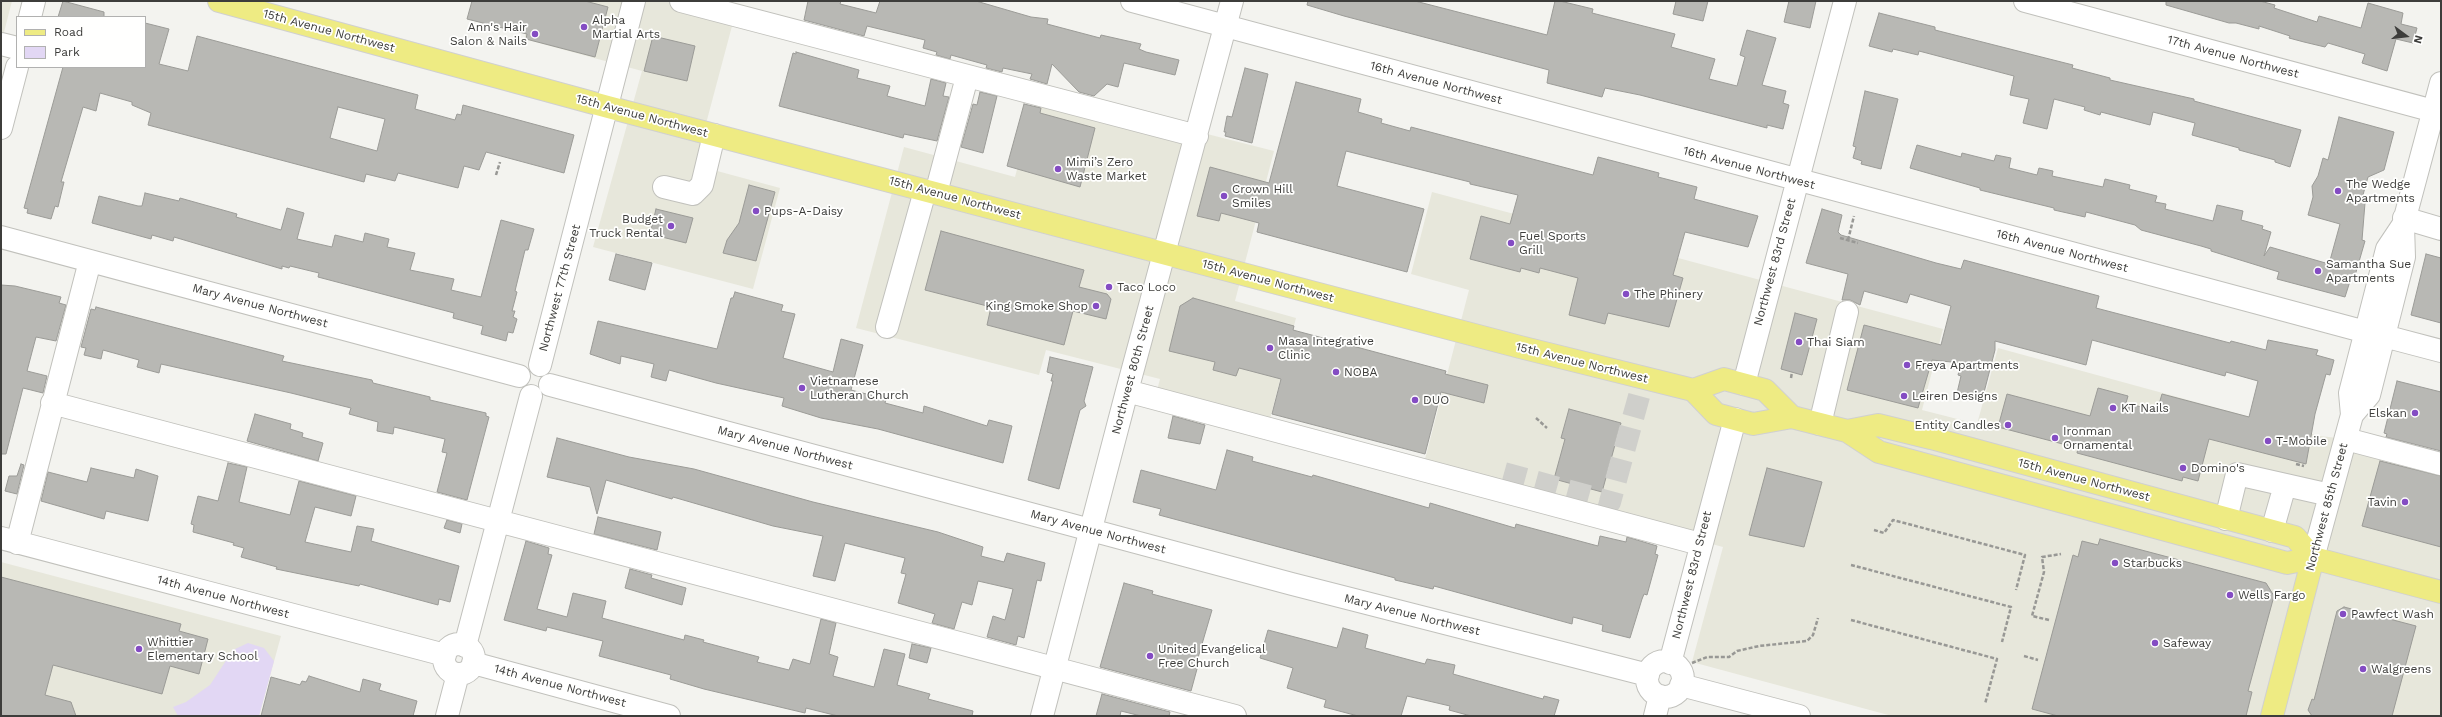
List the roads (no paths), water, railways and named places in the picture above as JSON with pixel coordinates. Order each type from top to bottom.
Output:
[{"type":"main road","name":"15th Avenue Northwest","points":[[219,1],[714,135],[1520,347],[1692,390],[1716,414],[1734,419],[1753,424],[1792,417],[1847,431],[1879,452],[2287,563],[2313,558],[2441,592]]},
{"type":"main road","points":[[1692,390],[1724,378],[1765,390],[1792,417]]},
{"type":"main road","name":"15th Avenue Northwest","points":[[1847,431],[1878,425],[2226,519],[2272,530],[2296,537],[2313,558]]},
{"type":"main road","points":[[1918,463],[1932,454],[1975,461],[1982,452]]},
{"type":"main road","name":"Northwest 85th Street","points":[[2272,716],[2313,558]]},
{"type":"street","points":[[30,16],[34,1]]},
{"type":"street","name":"Northwest 77th Street","points":[[540,365],[608,107],[634,1]]},
{"type":"street","points":[[681,1],[1197,136]]},
{"type":"street","name":"16th Avenue Northwest","points":[[1132,1],[1796,181],[2441,351]]},
{"type":"street","name":"Northwest 80th Street","points":[[1042,716],[1090,530],[1232,1]]},
{"type":"street","name":"Northwest 83rd Street","points":[[1744,384],[1796,181],[1845,1]]},
{"type":"street","name":"17th Avenue Northwest","points":[[2025,1],[2437,112]]},
{"type":"street","points":[[1,44],[16,48]]},
{"type":"street","points":[[1,128],[17,68]]},
{"type":"street","points":[[887,327],[967,77]]},
{"type":"street","name":"Northwest 85th Street","points":[[2313,558],[2352,415],[2350,393],[2375,334],[2387,250],[2403,222],[2437,112],[2441,82]]},
{"type":"street","points":[[664,187],[693,194],[702,185],[714,135]]},
{"type":"street","points":[[2403,222],[2441,229]]},
{"type":"street","name":"Mary Avenue Northwest","points":[[1,237],[519,376]]},
{"type":"street","points":[[9,540],[52,403],[90,261]]},
{"type":"street","points":[[1820,424],[1847,312]]},
{"type":"street","points":[[540,365],[549,372],[550,385],[540,396],[531,396],[521,388],[519,376],[527,366],[540,365]]},
{"type":"street","name":"Mary Avenue Northwest","points":[[550,385],[1090,530],[1648,675]]},
{"type":"street","points":[[1127,391],[1700,544]]},
{"type":"street","points":[[447,716],[465,661],[498,521],[531,396]]},
{"type":"street","points":[[52,403],[1235,716]]},
{"type":"street","name":"Northwest 83rd Street","points":[[1680,663],[1700,544],[1734,419]]},
{"type":"street","points":[[2346,439],[2441,464]]},
{"type":"street","points":[[2226,519],[2237,474],[2330,495]]},
{"type":"street","points":[[2272,530],[2285,485]]},
{"type":"street","name":"14th Avenue Northwest","points":[[9,540],[445,655],[453,646],[465,661],[669,716]]},
{"type":"street","points":[[1680,663],[1681,685],[1672,696],[1657,706],[1650,689],[1648,675],[1656,664],[1680,663]]},
{"type":"street","points":[[1681,685],[1799,716]]},
{"type":"tunnel","points":[[1504,473],[1610,502],[1644,378]]},
{"type":"place","name":"Alpha Martial Arts","points":[[584,27]]},
{"type":"place","name":"Ann's Hair Salon & Nails","points":[[535,34]]},
{"type":"place","name":"Mimi’s Zero Waste Market","points":[[1058,169]]},
{"type":"place","name":"The Wedge Apartments","points":[[2338,191]]},
{"type":"place","name":"Crown Hill Smiles","points":[[1224,196]]},
{"type":"place","name":"Pups-A-Daisy","points":[[756,211]]},
{"type":"place","name":"Budget Truck Rental","points":[[671,226]]},
{"type":"place","name":"Fuel Sports Grill","points":[[1511,243]]},
{"type":"place","name":"Samantha Sue Apartments","points":[[2318,271]]},
{"type":"place","name":"Taco Loco","points":[[1109,287]]},
{"type":"place","name":"The Phinery","points":[[1626,294]]},
{"type":"place","name":"King Smoke Shop","points":[[1096,306]]},
{"type":"place","name":"Thai Siam","points":[[1799,342]]},
{"type":"place","name":"Masa Integrative Clinic","points":[[1270,348]]},
{"type":"place","name":"Freya Apartments","points":[[1907,365]]},
{"type":"place","name":"NOBA","points":[[1336,372]]},
{"type":"place","name":"Vietnamese Lutheran Church","points":[[802,388]]},
{"type":"place","name":"Leiren Designs","points":[[1904,396]]},
{"type":"place","name":"DUO","points":[[1415,400]]},
{"type":"place","name":"KT Nails","points":[[2113,408]]},
{"type":"place","name":"Elskan","points":[[2415,413]]},
{"type":"place","name":"Entity Candles","points":[[2008,425]]},
{"type":"place","name":"Ironman Ornamental","points":[[2055,438]]},
{"type":"place","name":"T-Mobile","points":[[2268,441]]},
{"type":"place","name":"Domino's","points":[[2183,468]]},
{"type":"place","name":"Tavin","points":[[2405,502]]},
{"type":"place","name":"Starbucks","points":[[2115,563]]},
{"type":"place","name":"Wells Fargo","points":[[2230,595]]},
{"type":"place","name":"Pawfect Wash","points":[[2343,614]]},
{"type":"place","name":"Safeway","points":[[2155,643]]},
{"type":"place","name":"Whittier Elementary School","points":[[139,649]]},
{"type":"place","name":"United Evangelical Free Church","points":[[1150,656]]},
{"type":"place","name":"Walgreens","points":[[2363,669]]}]
